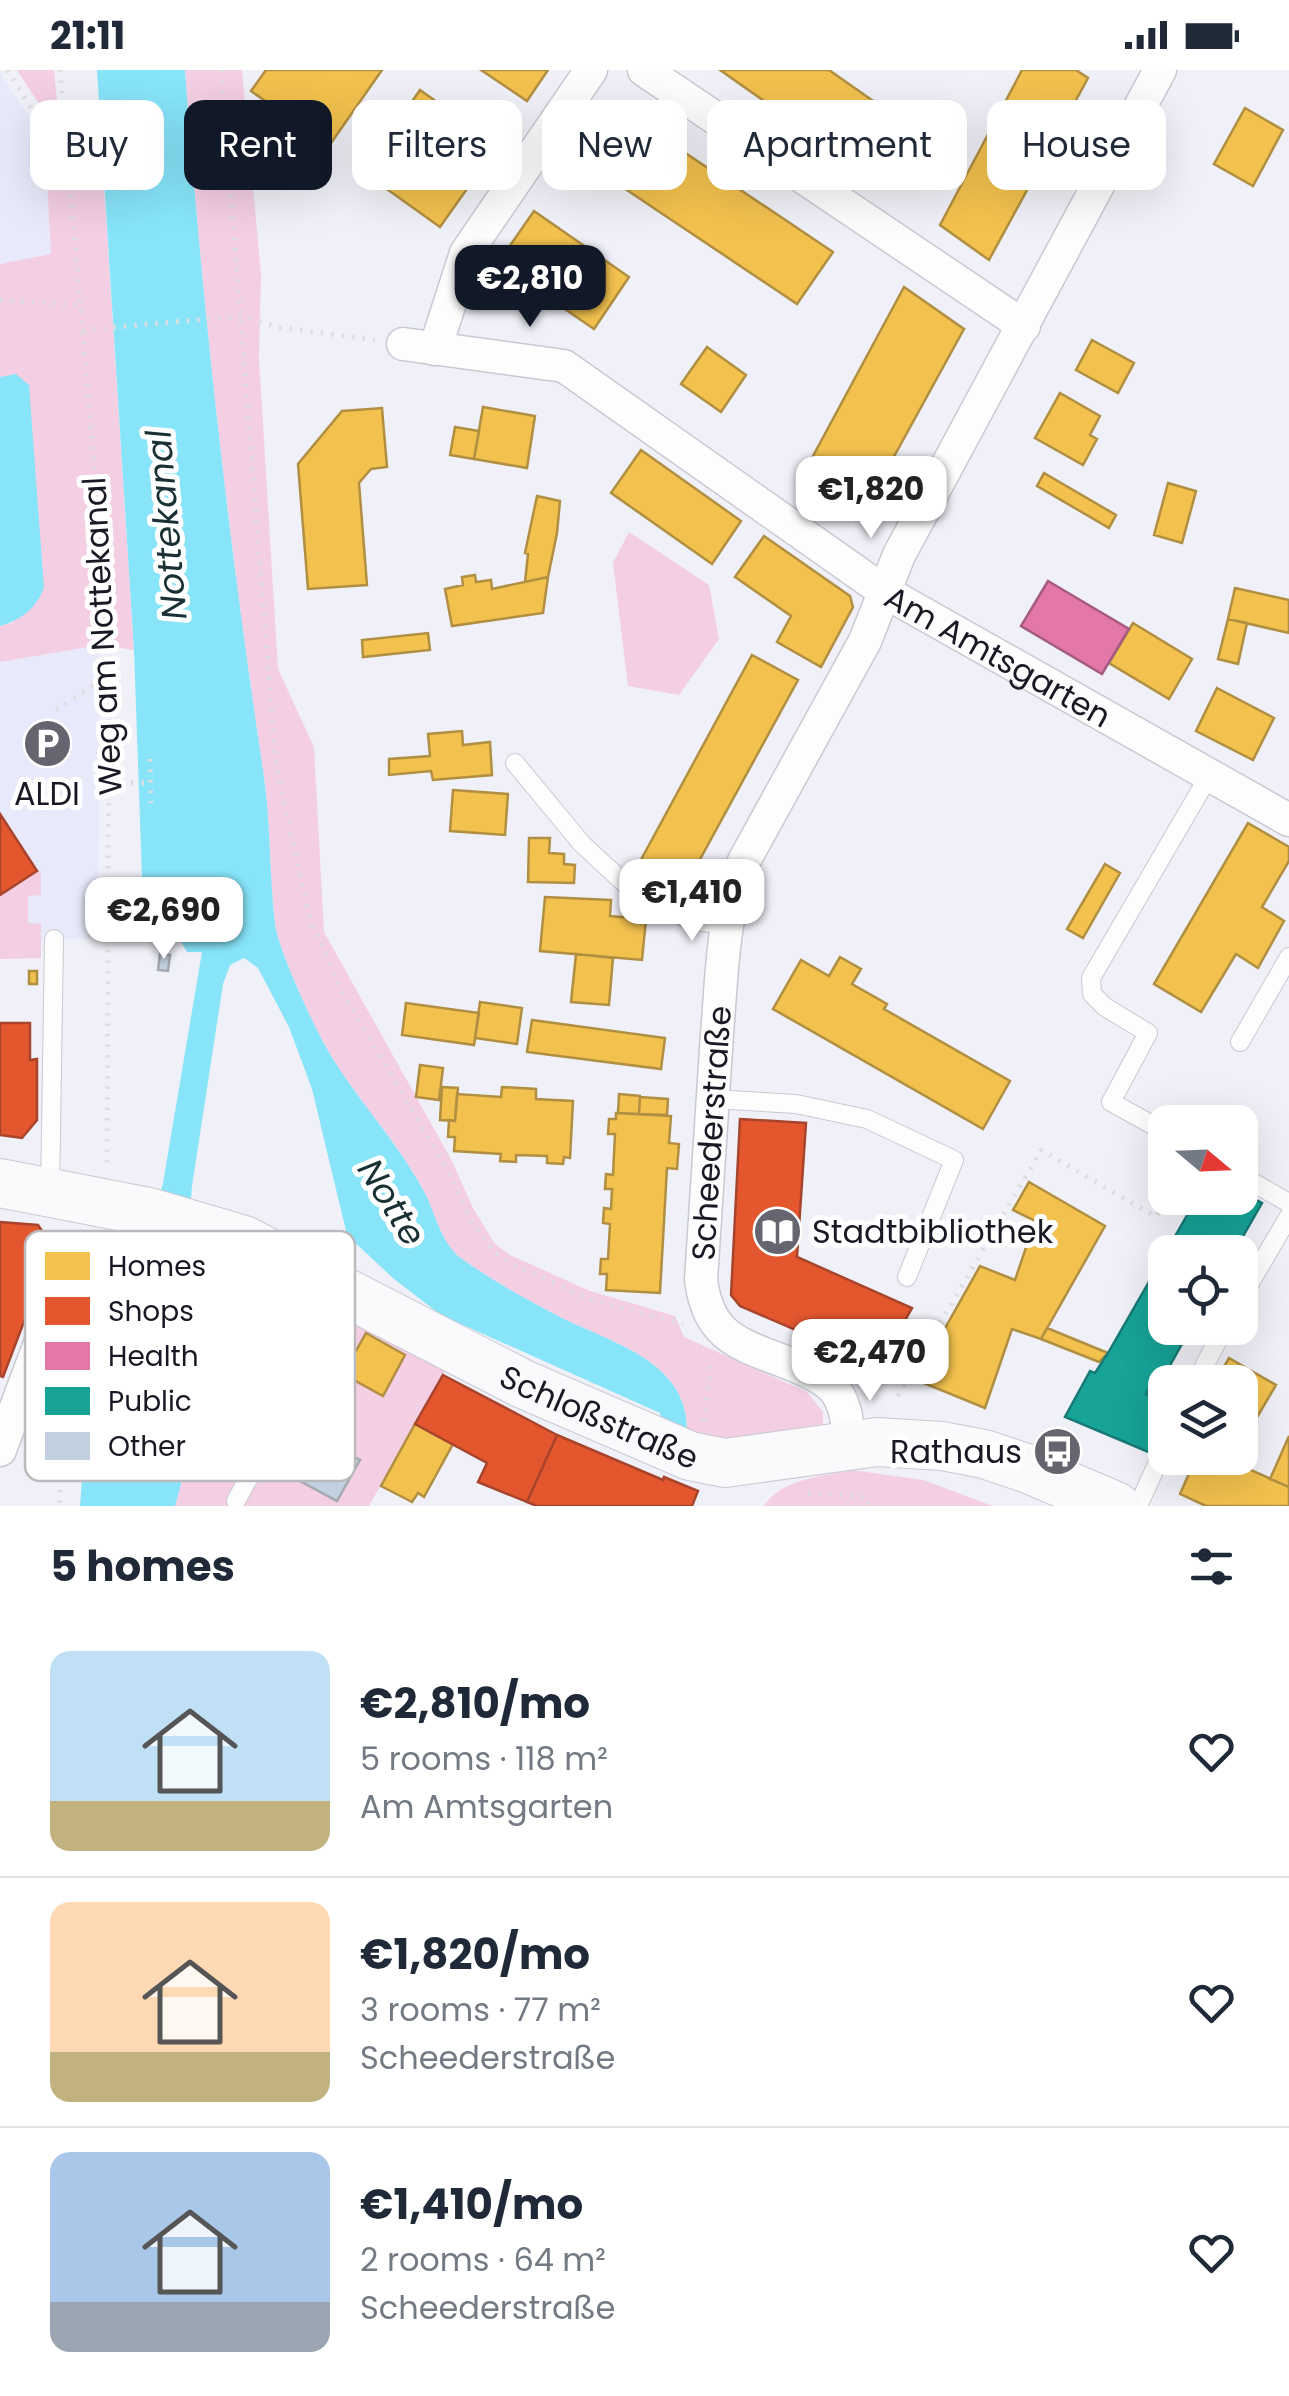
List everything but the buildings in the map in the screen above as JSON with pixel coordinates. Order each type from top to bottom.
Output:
[{"type":"main road","name":"Schloßstraße","points":[[0,1183],[204,1231]]},
{"type":"main road","name":"Schloßstraße","points":[[355,1295],[524,1384],[633,1433],[707,1460],[911,1442],[984,1454],[1116,1506]]},
{"type":"street","points":[[419,346],[466,253],[592,70]]},
{"type":"street","points":[[644,70],[1024,326]]},
{"type":"street","name":"Scheederstraße","points":[[716,1326],[704,1308],[701,1280],[730,894],[744,861],[865,642],[899,555],[1024,326],[1148,75]]},
{"type":"street","name":"Am Amtsgarten","points":[[419,346],[564,366],[885,592],[1289,820]]},
{"type":"street","points":[[716,1326],[731,1339],[816,1375],[837,1392],[846,1415],[850,1446]]},
{"type":"street","points":[[0,1450],[25,1395]]},
{"type":"lane","points":[[515,763],[582,844],[622,881],[692,922],[725,924]]},
{"type":"lane","points":[[1148,1123],[1110,1102],[1148,1033],[1104,1006],[1092,994],[1091,978],[1210,774]]},
{"type":"lane","points":[[50,1193],[54,939]]},
{"type":"lane","points":[[1240,1042],[1289,957]]},
{"type":"lane","points":[[712,1098],[796,1104],[866,1119],[954,1160],[906,1277]]},
{"type":"lane","points":[[1258,1185],[1289,1202]]},
{"type":"lane","points":[[1258,1269],[1289,1216]]},
{"type":"lane","points":[[1138,1506],[1152,1475]]},
{"type":"lane","points":[[236,1500],[246,1481]]},
{"type":"path","points":[[7,70],[30,106]]},
{"type":"path","name":"Weg am Nottekanal","points":[[60,70],[62,100]]},
{"type":"path","points":[[222,70],[276,767],[310,920],[345,997],[444,1163],[472,1222],[494,1252],[589,1299],[680,1324],[716,1326],[704,1428],[707,1460]]},
{"type":"path","name":"Weg am Nottekanal","points":[[69,190],[101,546],[109,675],[110,782],[138,1216],[122,1231]]},
{"type":"path","points":[[0,300],[79,305]]},
{"type":"path","points":[[82,330],[243,316],[276,326],[419,346]]},
{"type":"path","points":[[56,710],[109,675]]},
{"type":"path","points":[[150,759],[151,803]]},
{"type":"path","points":[[110,782],[150,783]]},
{"type":"path","points":[[898,1396],[1041,1150],[1148,1211]]},
{"type":"path","points":[[59,1506],[61,1481]]},
{"type":"path","points":[[798,1492],[865,1497],[870,1506]]},
{"type":"shaded area","points":[[17,70],[54,70],[57,100],[37,100]]},
{"type":"shaded area","points":[[185,70],[242,70],[245,100],[187,100]]},
{"type":"shaded area","points":[[0,73],[30,118],[30,190],[48,190],[52,255],[0,264]]},
{"type":"shaded area","points":[[48,190],[104,190],[134,650],[100,645],[0,662],[0,626],[14,622],[16,374],[0,377],[0,264],[51,254]]},
{"type":"shaded area","points":[[195,190],[253,190],[261,273],[259,359],[278,669],[314,747],[324,932],[495,1244],[510,1255],[590,1291],[675,1316],[684,1337],[807,1392],[823,1412],[823,1429],[715,1445],[687,1429],[684,1406],[660,1370],[623,1346],[537,1305],[462,1259],[443,1234],[410,1167],[321,1038],[288,965],[275,924],[266,789],[227,508]]},
{"type":"shaded area","points":[[629,532],[709,585],[719,639],[679,695],[628,686],[613,563]]},
{"type":"shaded area","name":"ALDI","points":[[100,645],[98,938],[0,941],[0,662]]},
{"type":"shaded area","points":[[41,871],[41,895],[28,896],[28,923],[41,924],[41,958],[0,959],[0,895]]},
{"type":"shaded area","points":[[355,1324],[445,1371],[369,1506],[175,1506],[182,1481],[355,1481]]},
{"type":"shaded area","points":[[852,1470],[923,1480],[993,1506],[764,1506],[792,1484]]},
{"type":"water","points":[[97,70],[185,70],[184,190],[195,190],[227,508],[266,789],[275,924],[295,981],[332,1057],[410,1167],[454,1252],[511,1290],[623,1346],[660,1370],[684,1406],[687,1429],[662,1419],[660,1413],[441,1315],[355,1242],[355,1231],[346,1231],[312,1089],[289,1027],[258,968],[244,958],[230,965],[223,984],[188,1231],[151,1231],[163,1183],[202,952],[187,952],[142,877],[134,650],[105,190],[164,190],[164,100],[99,100]]},
{"type":"water","points":[[16,374],[29,385],[44,588],[27,612],[0,626],[0,377]]},
{"type":"water","points":[[82,1481],[182,1481],[175,1506],[80,1506]]},
{"type":"place","name":"ALDI","points":[[47,743]]},
{"type":"place","name":"Stadtbibliothek","points":[[777,1231]]},
{"type":"place","name":"Rathaus","points":[[1057,1451]]},
{"type":"water label","name":"Nottekanal","points":[[166,525]]},
{"type":"water label","name":"Notte","points":[[392,1202]]}]
